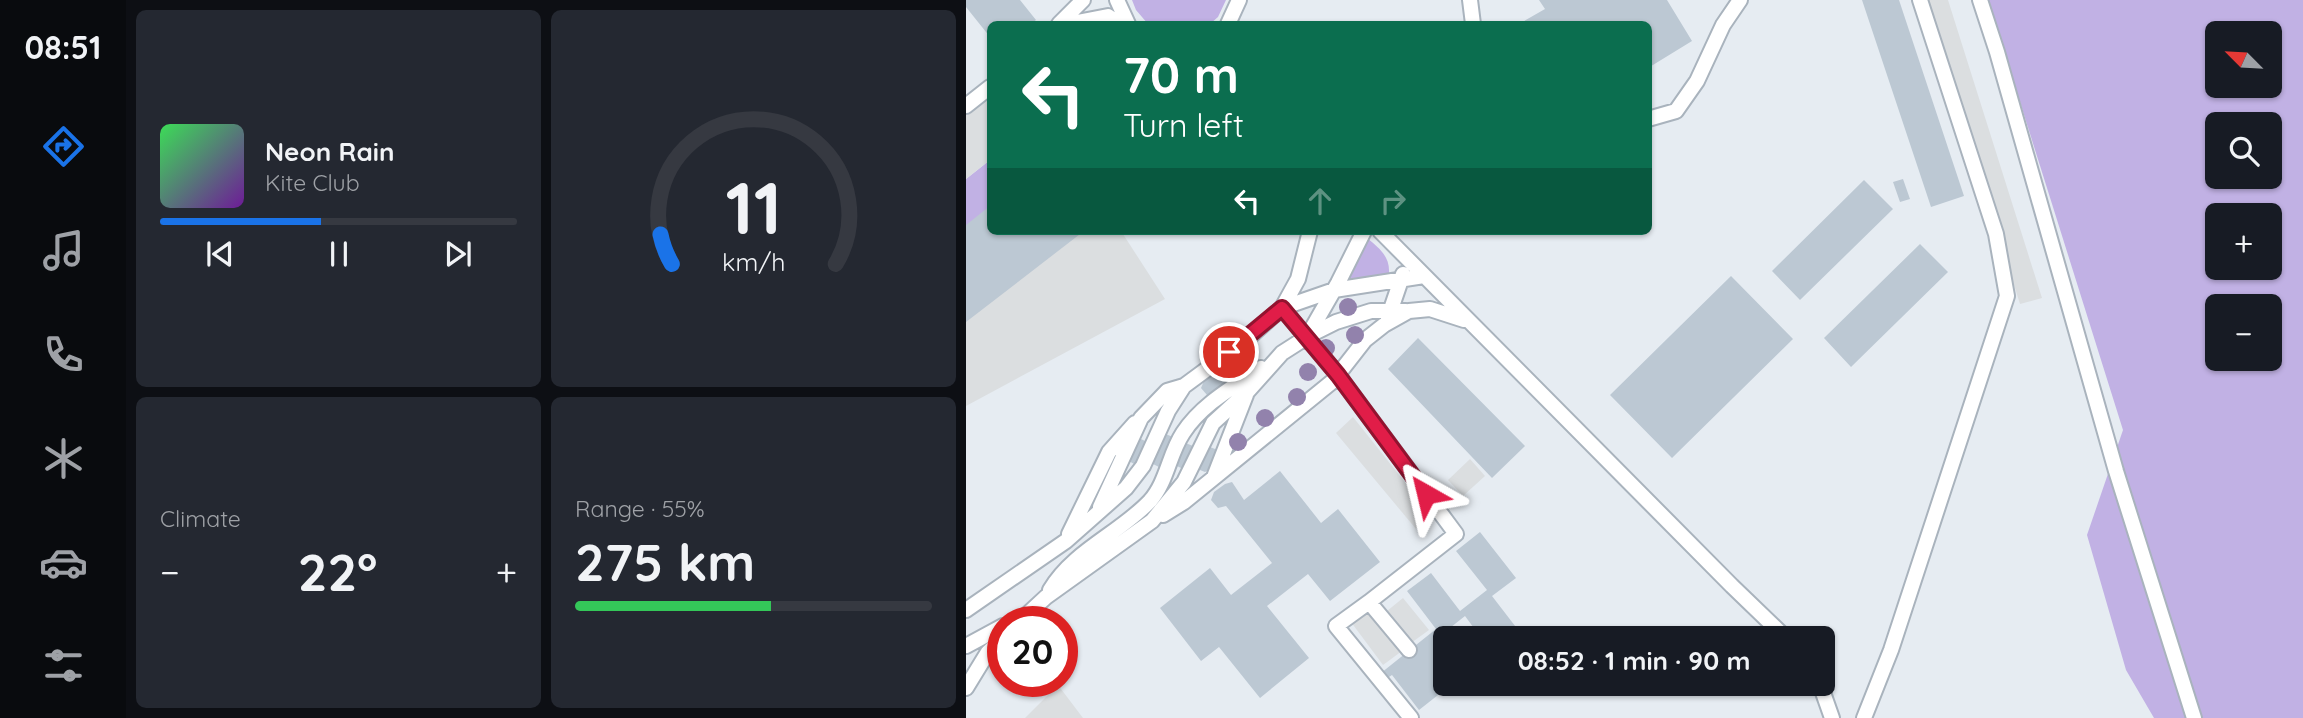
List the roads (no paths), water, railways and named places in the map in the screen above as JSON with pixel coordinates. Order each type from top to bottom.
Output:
[{"type":"lane","points":[[1062,21],[1083,0]]},
{"type":"lane","points":[[1117,0],[1127,21]]},
{"type":"lane","points":[[1470,0],[1473,21]]},
{"type":"lane","points":[[1652,119],[1676,111],[1697,81],[1723,24],[1740,0]]},
{"type":"lane","points":[[1864,718],[1900,624],[2007,296],[1996,234],[1920,0]]},
{"type":"lane","points":[[1980,0],[2116,471],[2194,718]]},
{"type":"lane","points":[[1230,21],[1239,2]]},
{"type":"lane","points":[[1239,2],[1240,21]]},
{"type":"lane","points":[[1082,21],[1108,16],[1116,21]]},
{"type":"lane","points":[[966,106],[987,89]]},
{"type":"lane","points":[[1066,541],[1109,452],[1167,391],[1184,386],[1245,341],[1282,308],[1298,279],[1309,235]]},
{"type":"lane","points":[[1307,337],[1362,235]]},
{"type":"lane","points":[[1389,235],[1406,258],[1468,321],[1773,626]]},
{"type":"lane","points":[[1384,325],[1392,311],[1406,258]]},
{"type":"lane","points":[[1282,308],[1334,290],[1424,276]]},
{"type":"lane","points":[[1282,308],[1338,375],[1456,534],[1336,626],[1411,718]]},
{"type":"lane","points":[[1046,597],[1064,570],[1152,499],[1182,435],[1199,413],[1282,353],[1336,322],[1371,311],[1430,309],[1468,321]]},
{"type":"lane","points":[[1036,606],[1153,521],[1184,502],[1338,375],[1365,340],[1409,311]]},
{"type":"lane","points":[[1153,521],[1184,482],[1213,423],[1248,391],[1282,353]]},
{"type":"lane","points":[[966,610],[1066,541],[1126,488],[1143,466],[1168,411],[1184,386]]},
{"type":"lane","points":[[1214,478],[1248,391]]},
{"type":"lane","points":[[1097,514],[1141,418]]},
{"type":"lane","points":[[966,622],[975,610],[1002,586]]},
{"type":"lane","points":[[1370,602],[1409,650]]},
{"type":"lane","points":[[966,646],[987,635]]},
{"type":"lane","points":[[966,688],[987,654]]},
{"type":"lane","points":[[1824,696],[1832,718]]}]
